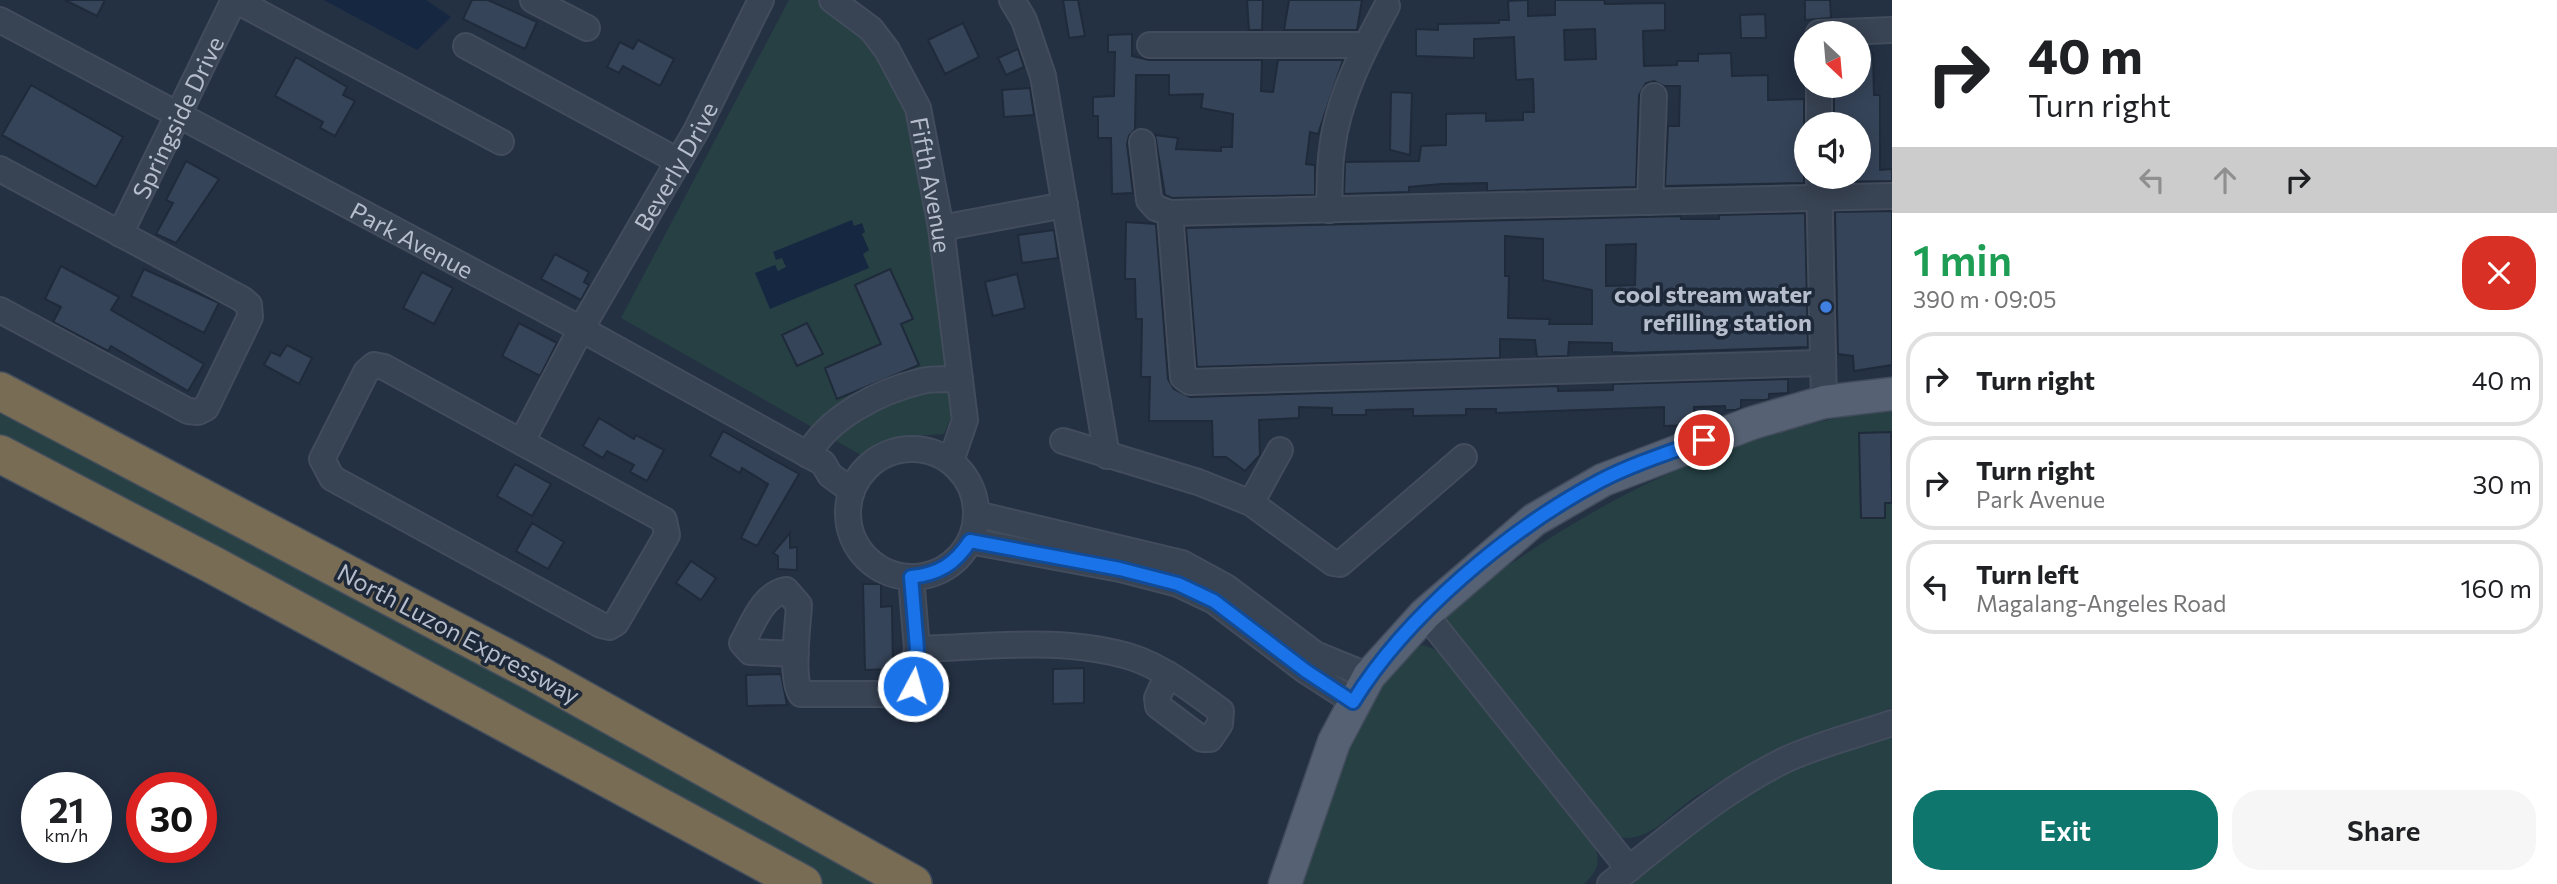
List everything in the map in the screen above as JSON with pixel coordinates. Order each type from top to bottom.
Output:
[{"type":"highway","name":"North Luzon Expressway","points":[[0,391],[537,674],[913,884]]},
{"type":"highway","points":[[0,453],[228,572],[803,884]]},
{"type":"main road","points":[[1285,884],[1334,742],[1361,689],[1425,614],[1534,520],[1603,480],[1704,440],[1824,402],[1892,394]]},
{"type":"street","name":"Springside Drive","points":[[120,234],[234,0]]},
{"type":"street","points":[[234,0],[501,142]]},
{"type":"street","points":[[533,0],[587,29]]},
{"type":"street","name":"Beverly Drive","points":[[522,441],[581,329],[696,131],[761,0]]},
{"type":"street","name":"Fifth Avenue","points":[[832,0],[871,29],[909,88],[918,108],[930,157],[942,228],[961,391]]},
{"type":"street","points":[[1012,0],[1024,20],[1044,76],[1107,456]]},
{"type":"street","points":[[1329,210],[1332,148],[1337,126],[1365,45],[1387,6]]},
{"type":"street","name":"Park Avenue","points":[[0,20],[581,329],[815,459],[830,475],[858,482]]},
{"type":"street","points":[[1871,31],[1892,30]]},
{"type":"street","points":[[1150,45],[1365,45]]},
{"type":"street","points":[[466,46],[678,161]]},
{"type":"street","points":[[1650,202],[1654,96]]},
{"type":"street","points":[[1142,142],[1149,200],[1156,208],[1170,213],[1650,202],[1796,189]]},
{"type":"street","points":[[0,169],[249,305],[250,317],[206,408],[198,412],[188,411],[0,310]]},
{"type":"street","points":[[1819,189],[1824,402]]},
{"type":"street","points":[[1835,189],[1892,196]]},
{"type":"street","points":[[942,228],[1065,205]]},
{"type":"street","points":[[1170,213],[1183,377],[1190,382],[1823,363]]},
{"type":"street","points":[[373,365],[384,367],[522,441],[664,520],[667,525],[667,535],[616,623],[609,627],[332,478],[322,459],[366,372],[373,365]]},
{"type":"street","points":[[815,459],[816,439],[855,408],[923,381],[961,391],[943,457]]},
{"type":"street","points":[[1063,441],[1198,482],[1251,503],[1333,563],[1340,564],[1464,457]]},
{"type":"street","points":[[907,450],[943,457],[963,473],[973,492],[977,514],[970,541],[960,556],[946,568],[929,575],[911,577],[893,574],[876,566],[862,553],[852,537],[848,518],[858,482],[887,455],[907,450]]},
{"type":"street","points":[[1251,503],[1280,450]]},
{"type":"street","points":[[977,514],[1093,553],[1180,574],[1306,671],[1361,689]]},
{"type":"street","points":[[970,541],[1093,553]]},
{"type":"street","points":[[796,654],[797,688],[801,694],[906,694],[913,686],[917,649],[911,577]]},
{"type":"street","points":[[1425,614],[1619,877],[1750,779],[1787,759],[1892,723]]},
{"type":"street","points":[[917,649],[1058,646],[1101,649],[1136,659],[1168,674]]},
{"type":"green space","points":[[789,0],[817,0],[845,15],[907,92],[957,404],[944,434],[913,436],[877,459],[861,455],[621,318]]},
{"type":"green space","points":[[0,399],[893,884],[818,884],[0,437]]},
{"type":"green space","points":[[1892,410],[1892,708],[1816,736],[1744,768],[1698,795],[1660,825],[1640,836],[1616,837],[1446,625],[1446,618],[1472,591],[1503,569],[1566,528],[1654,480],[1700,460],[1794,428]]},
{"type":"green space","points":[[1423,645],[1434,649],[1446,660],[1592,839],[1598,858],[1596,868],[1584,884],[1302,884],[1333,789],[1364,714],[1382,683],[1402,659]]},
{"type":"green space","points":[[1892,735],[1892,884],[1621,884],[1755,787],[1831,753]]},
{"type":"water","points":[[324,0],[426,0],[451,17],[417,50]]},
{"type":"water","points":[[852,220],[854,226],[862,223],[865,232],[862,234],[869,250],[863,254],[869,268],[770,309],[755,273],[775,265],[778,271],[786,267],[782,258],[776,260],[773,252]]},
{"type":"building","points":[[65,0],[105,0],[97,16]]},
{"type":"building","points":[[472,0],[488,0],[537,22],[525,49],[463,19]]},
{"type":"building","points":[[1063,0],[1078,0],[1085,36],[1069,38]]},
{"type":"building","points":[[1247,0],[1263,0],[1262,30],[1249,30]]},
{"type":"building","points":[[1289,0],[1362,0],[1357,30],[1284,30]]},
{"type":"building","points":[[1528,0],[1528,16],[1555,15],[1555,0],[1604,0],[1605,4],[1665,3],[1665,30],[1643,31],[1644,66],[1698,61],[1698,54],[1731,53],[1732,76],[1768,75],[1768,100],[1804,99],[1804,112],[1794,112],[1794,183],[1665,186],[1668,126],[1679,126],[1680,86],[1664,86],[1654,81],[1646,83],[1639,95],[1636,187],[1487,191],[1487,183],[1441,184],[1409,187],[1409,192],[1344,194],[1345,162],[1419,161],[1421,146],[1446,145],[1446,114],[1486,113],[1486,121],[1523,120],[1523,112],[1534,112],[1533,79],[1516,80],[1514,37],[1474,39],[1474,58],[1416,56],[1416,29],[1438,30],[1438,24],[1499,23],[1499,20],[1509,20],[1508,1]],"holes":[[[1595,29],[1596,59],[1565,60],[1564,30]]]},
{"type":"building","points":[[1805,0],[1830,0],[1831,18],[1805,20]]},
{"type":"building","points":[[1765,14],[1766,38],[1741,38],[1740,15]]},
{"type":"building","points":[[963,23],[979,57],[945,74],[928,40]]},
{"type":"building","points":[[1132,34],[1132,56],[1149,60],[1262,60],[1261,91],[1273,92],[1278,60],[1343,60],[1318,134],[1310,132],[1306,164],[1315,165],[1315,195],[1172,198],[1165,195],[1155,135],[1178,138],[1176,149],[1221,151],[1221,147],[1232,147],[1233,114],[1201,108],[1203,94],[1169,95],[1169,75],[1136,75],[1135,129],[1127,144],[1133,193],[1112,194],[1111,138],[1098,138],[1098,116],[1093,116],[1093,97],[1114,96],[1115,52],[1108,52],[1108,35]]},
{"type":"building","points":[[638,40],[674,59],[660,86],[623,66],[619,73],[607,67],[620,42],[633,49]]},
{"type":"building","points":[[1018,49],[1024,67],[1006,75],[998,58]]},
{"type":"building","points":[[1873,53],[1874,95],[1880,95],[1880,170],[1892,169],[1892,181],[1871,181],[1871,112],[1834,112],[1834,98],[1871,98]]},
{"type":"building","points":[[296,57],[347,87],[343,95],[355,101],[335,136],[320,128],[323,122],[275,96]]},
{"type":"building","points":[[31,85],[123,137],[96,187],[2,135]]},
{"type":"building","points":[[1030,88],[1034,115],[1004,117],[1002,90]]},
{"type":"building","points":[[1391,92],[1412,93],[1410,155],[1390,150]]},
{"type":"building","points":[[186,161],[219,179],[176,243],[156,234],[173,203],[166,200]]},
{"type":"building","points":[[1892,211],[1892,365],[1854,371],[1853,356],[1838,354],[1835,212]]},
{"type":"building","points":[[1805,213],[1808,347],[1631,353],[1612,352],[1612,343],[1569,342],[1568,356],[1537,357],[1535,340],[1500,339],[1500,358],[1197,367],[1186,228],[1681,216],[1681,219],[1719,219],[1719,215]],"holes":[[[1505,236],[1543,239],[1543,280],[1592,290],[1592,324],[1549,324],[1550,319],[1508,318],[1509,276],[1505,276]],[[1636,244],[1635,285],[1606,286],[1606,245]]]},
{"type":"building","points":[[1126,222],[1156,224],[1168,379],[1174,389],[1190,397],[1558,386],[1558,391],[1613,390],[1613,384],[1788,379],[1788,393],[1769,394],[1769,399],[1766,400],[1741,400],[1741,408],[1736,410],[1725,410],[1725,406],[1694,407],[1694,425],[1664,426],[1664,407],[1496,413],[1496,409],[1466,409],[1466,415],[1413,416],[1413,409],[1366,410],[1366,415],[1332,415],[1332,408],[1299,407],[1299,418],[1259,420],[1260,455],[1245,471],[1226,457],[1213,457],[1212,421],[1149,421],[1150,377],[1141,377],[1142,319],[1136,319],[1135,279],[1125,279]]},
{"type":"building","points":[[1054,230],[1058,258],[1022,263],[1018,235]]},
{"type":"building","points":[[555,254],[589,272],[584,282],[589,285],[581,300],[541,279]]},
{"type":"building","points":[[61,266],[119,297],[111,310],[204,364],[188,391],[111,346],[108,351],[53,322],[61,307],[45,299]]},
{"type":"building","points":[[144,269],[219,303],[204,333],[131,296]]},
{"type":"building","points":[[890,269],[913,319],[901,324],[919,365],[837,399],[825,368],[881,344],[855,285]]},
{"type":"building","points":[[422,272],[453,288],[434,324],[403,308]]},
{"type":"building","points":[[1017,274],[1025,308],[993,316],[985,282]]},
{"type":"building","points":[[519,323],[557,343],[540,376],[502,356]]},
{"type":"building","points":[[807,323],[823,354],[797,366],[782,335]]},
{"type":"building","points":[[287,345],[312,358],[299,384],[264,365],[271,352],[280,356]]},
{"type":"building","points":[[599,418],[634,439],[636,435],[664,450],[647,481],[630,472],[634,465],[607,451],[603,458],[583,446]]},
{"type":"building","points":[[723,431],[799,474],[757,546],[741,538],[768,484],[742,468],[740,473],[710,456]]},
{"type":"building","points":[[1891,432],[1892,503],[1885,503],[1885,518],[1861,518],[1859,433]]},
{"type":"building","points":[[515,464],[551,484],[532,516],[497,496]]},
{"type":"building","points":[[532,523],[564,542],[548,569],[516,551]]},
{"type":"building","points":[[790,533],[790,548],[797,547],[797,570],[778,569],[778,556],[773,553]]},
{"type":"building","points":[[691,561],[716,578],[701,600],[676,583]]},
{"type":"building","points":[[863,584],[881,584],[881,607],[892,606],[893,669],[865,670]]},
{"type":"building","points":[[1084,668],[1084,703],[1053,704],[1053,669]]},
{"type":"building","points":[[781,674],[787,705],[747,706],[746,675]]},
{"type":"place","name":"cool stream water refilling station","points":[[1826,307]]},
{"type":"route","points":[[913,686],[917,649],[911,577],[929,575],[946,568],[960,556],[970,541],[1120,569],[1178,584],[1214,601],[1306,671],[1353,702],[1369,676],[1425,614],[1479,564],[1534,520],[1603,480],[1704,440]]}]
